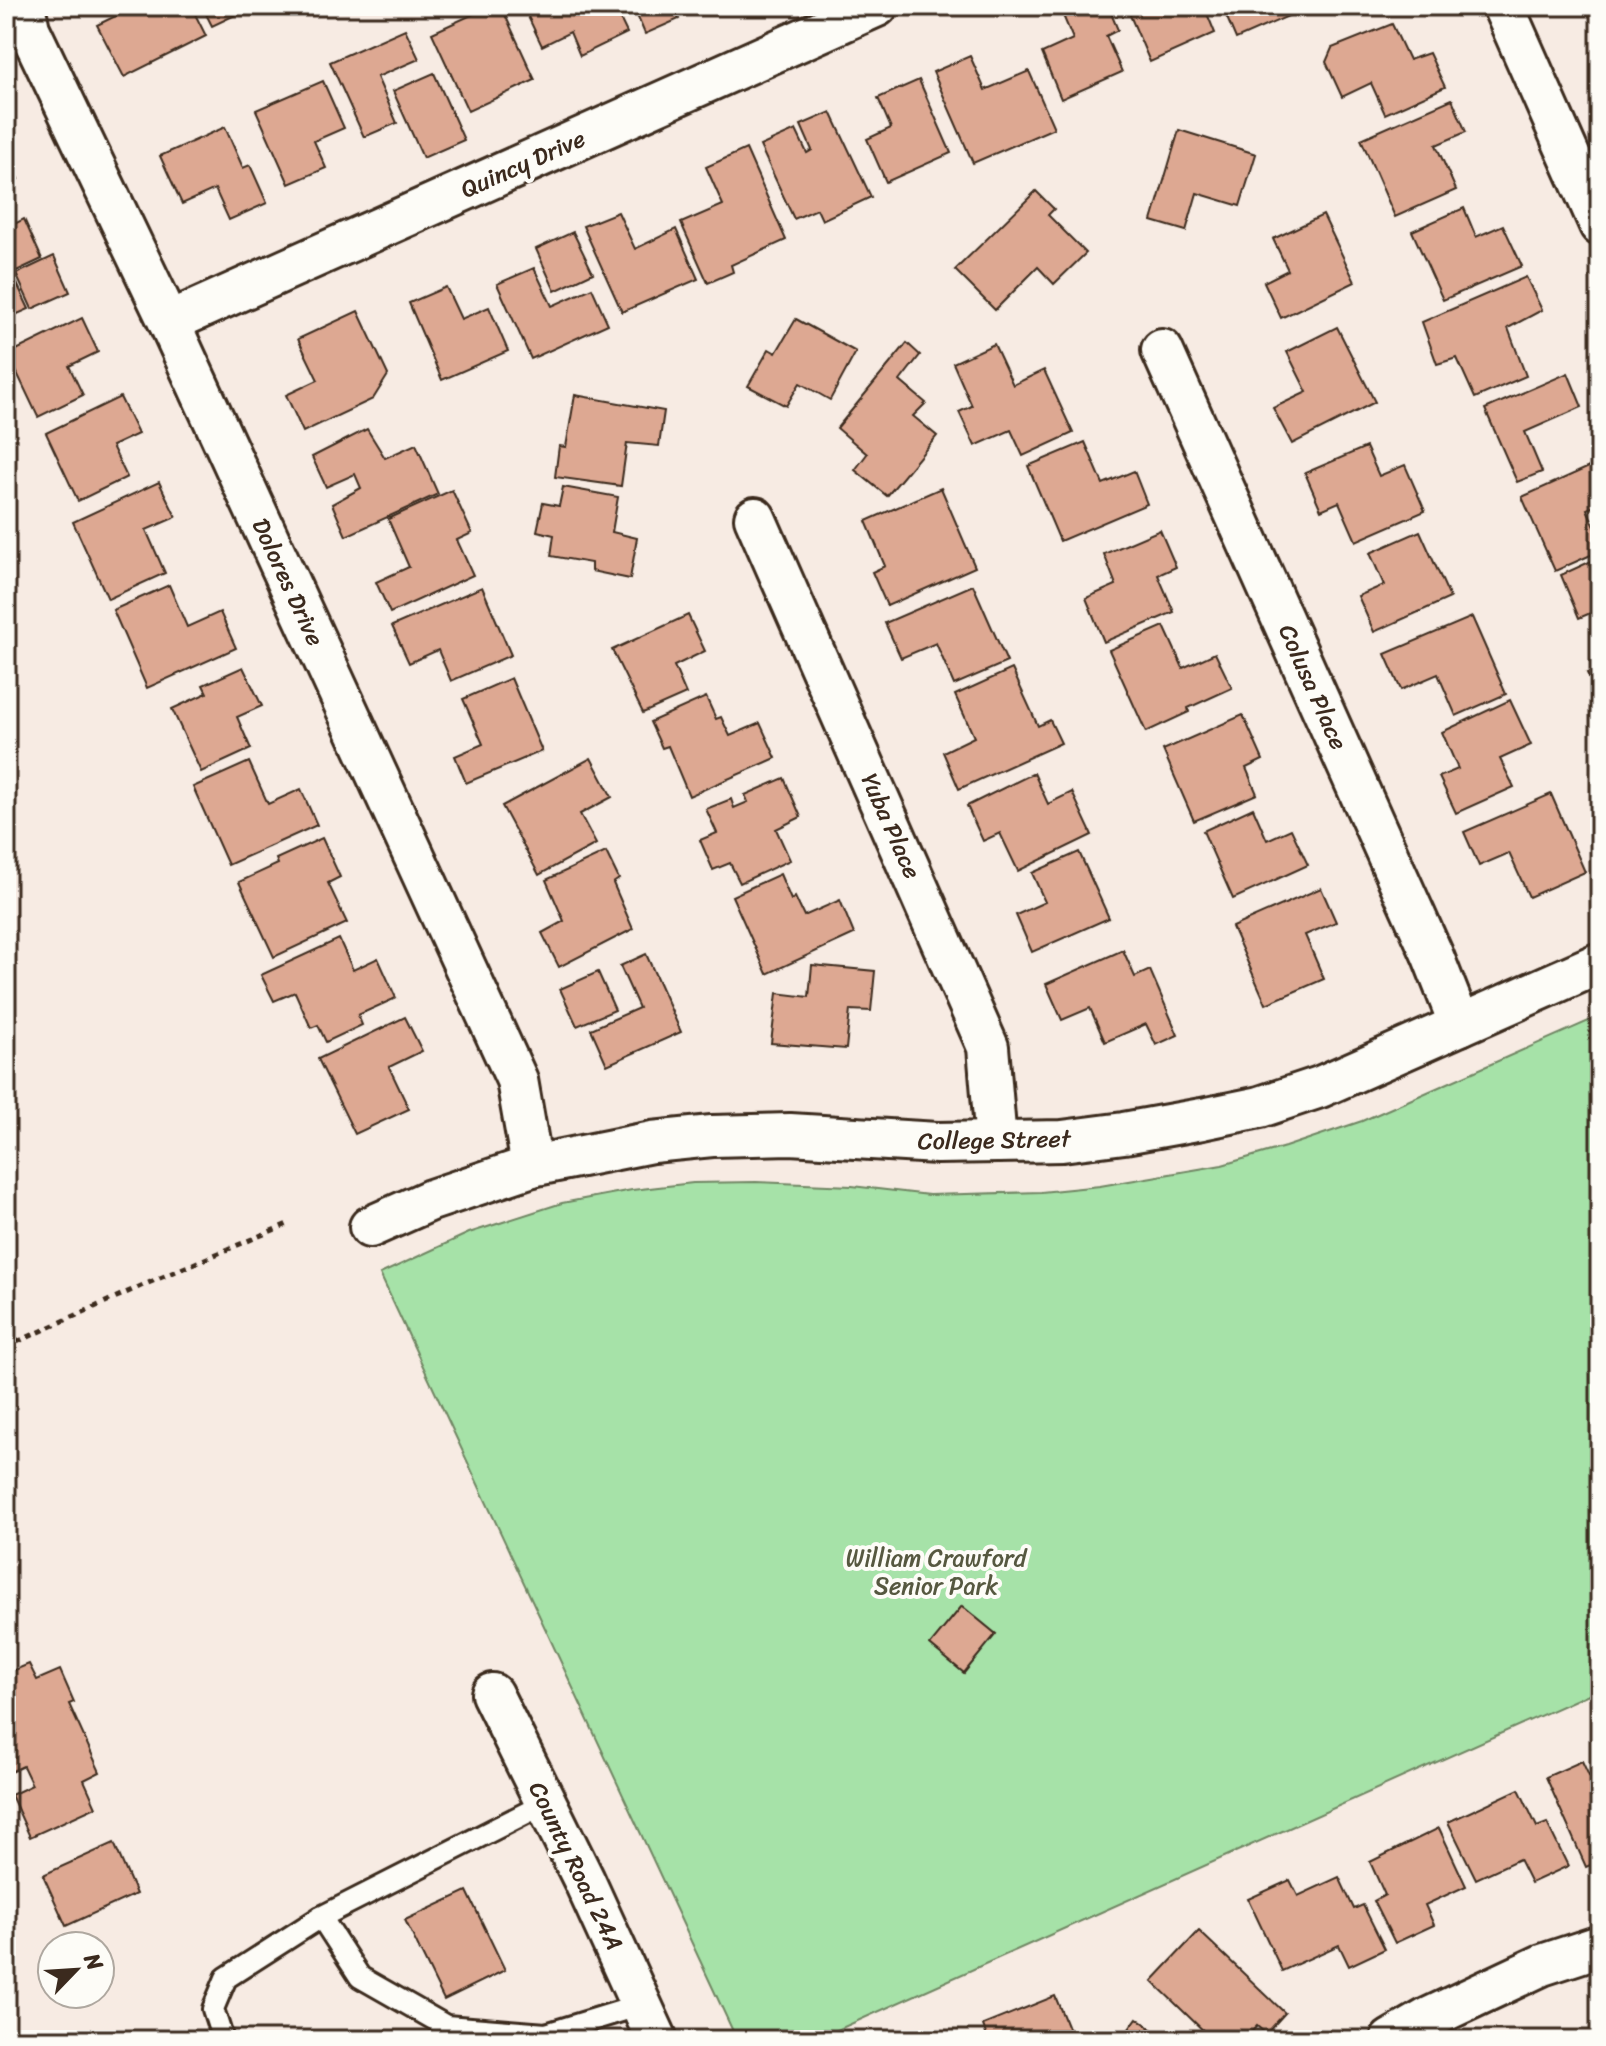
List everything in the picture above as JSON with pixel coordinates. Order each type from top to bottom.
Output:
[{"type":"street","name":"Dolores Drive","points":[[24,6],[29,29],[169,322],[517,1080],[532,1166]]},
{"type":"street","name":"Quincy Drive","points":[[169,322],[877,6]]},
{"type":"street","points":[[1503,6],[1600,225]]},
{"type":"street","name":"Colusa Place","points":[[1162,350],[1432,954],[1460,1025]]},
{"type":"street","name":"Yuba Place","points":[[755,518],[988,1047],[996,1142]]},
{"type":"street","name":"College Street","points":[[370,1227],[431,1200],[532,1166],[652,1142],[712,1136],[790,1134],[937,1143],[1062,1141],[1124,1133],[1260,1107],[1320,1087],[1600,963]]},
{"type":"street","name":"County Road 24A","points":[[492,1694],[649,2022]]},
{"type":"street","points":[[1391,2040],[1429,2018],[1542,1965],[1600,1946]]},
{"type":"lane","points":[[223,2040],[213,2009],[226,1978],[321,1917],[546,1803]]},
{"type":"lane","points":[[321,1917],[360,1977],[446,2026],[546,2034],[649,2022]]},
{"type":"path","points":[[6,1347],[290,1223]]},
{"type":"green space","name":"William Crawford Senior Park","points":[[1600,1016],[1600,1689],[815,2040],[737,2040],[380,1274],[469,1233],[562,1203],[632,1190],[693,1183],[756,1182],[852,1186],[929,1195],[1041,1192],[1100,1186],[1222,1165],[1362,1121]]},
{"type":"building","points":[[136,6],[191,6],[206,36],[124,77],[97,25]]},
{"type":"building","points":[[202,6],[254,6],[212,26]]},
{"type":"building","points":[[491,6],[501,6],[535,80],[468,111],[432,33]]},
{"type":"building","points":[[523,6],[598,6],[601,12],[614,6],[627,33],[580,56],[570,32],[542,46]]},
{"type":"building","points":[[633,6],[673,6],[679,19],[645,34]]},
{"type":"building","points":[[1078,6],[1108,6],[1118,30],[1106,36],[1122,72],[1061,99],[1042,53],[1073,39],[1062,13]]},
{"type":"building","points":[[1126,6],[1204,6],[1215,33],[1150,62]]},
{"type":"building","points":[[1222,6],[1311,6],[1236,39]]},
{"type":"building","points":[[1392,24],[1409,60],[1429,53],[1445,87],[1385,114],[1371,83],[1342,97],[1326,62],[1332,48]]},
{"type":"building","points":[[405,29],[419,59],[377,77],[397,123],[364,137],[330,62]]},
{"type":"building","points":[[970,56],[985,90],[1029,71],[1054,128],[973,163],[933,72]]},
{"type":"building","points":[[434,73],[464,140],[423,158],[393,91]]},
{"type":"building","points":[[919,80],[951,153],[886,182],[867,139],[891,128],[878,98]]},
{"type":"building","points":[[323,81],[344,128],[314,141],[326,168],[289,184],[256,110]]},
{"type":"building","points":[[1452,99],[1466,132],[1436,145],[1456,190],[1395,217],[1361,139]]},
{"type":"building","points":[[831,112],[871,197],[822,220],[817,209],[794,219],[760,146],[796,130],[807,153],[812,150],[801,125]]},
{"type":"building","points":[[225,127],[243,168],[250,165],[267,203],[229,220],[215,189],[182,204],[160,156]]},
{"type":"building","points":[[1179,130],[1256,154],[1240,206],[1197,193],[1186,231],[1152,221]]},
{"type":"building","points":[[746,149],[786,240],[731,265],[733,272],[708,283],[681,223],[723,205],[706,167]]},
{"type":"building","points":[[6,152],[18,179],[6,185]]},
{"type":"building","points":[[1036,191],[1054,209],[1048,215],[1086,253],[1054,284],[1038,267],[995,310],[955,270]]},
{"type":"building","points":[[1464,208],[1476,237],[1503,225],[1522,266],[1443,300],[1412,231]]},
{"type":"building","points":[[618,212],[635,249],[676,229],[698,279],[622,312],[583,226]]},
{"type":"building","points":[[1323,215],[1355,282],[1281,318],[1264,282],[1288,270],[1273,239]]},
{"type":"building","points":[[24,219],[42,259],[12,273],[29,309],[6,319],[6,228]]},
{"type":"building","points":[[573,232],[593,273],[555,291],[536,249]]},
{"type":"building","points":[[54,256],[70,292],[32,309],[16,274]]},
{"type":"building","points":[[534,268],[552,306],[592,288],[608,324],[531,359],[497,284]]},
{"type":"building","points":[[1526,277],[1542,310],[1508,328],[1526,376],[1475,398],[1457,358],[1437,364],[1422,322]]},
{"type":"building","points":[[446,287],[461,319],[489,307],[508,351],[442,380],[409,303]]},
{"type":"building","points":[[358,311],[388,375],[373,399],[303,432],[286,395],[318,380],[298,339]]},
{"type":"building","points":[[82,318],[98,352],[69,366],[83,395],[38,417],[8,354]]},
{"type":"building","points":[[796,319],[856,352],[830,400],[800,383],[786,406],[748,386],[769,349],[776,353]]},
{"type":"building","points":[[1337,327],[1375,402],[1292,444],[1273,408],[1307,392],[1287,352]]},
{"type":"building","points":[[907,343],[920,355],[900,381],[926,403],[913,416],[937,436],[887,496],[855,470],[867,454],[837,428]]},
{"type":"building","points":[[994,344],[1013,385],[1044,370],[1073,433],[1023,456],[1011,430],[975,446],[959,412],[972,406],[953,363]]},
{"type":"building","points":[[1568,373],[1582,407],[1525,432],[1542,472],[1517,482],[1485,409]]},
{"type":"building","points":[[575,395],[664,411],[659,446],[627,443],[621,486],[555,477],[559,446],[566,447]]},
{"type":"building","points":[[120,397],[138,434],[112,446],[127,477],[78,501],[46,433]]},
{"type":"building","points":[[367,429],[385,458],[416,444],[438,494],[346,536],[332,504],[361,488],[355,474],[326,487],[312,457]]},
{"type":"building","points":[[1085,442],[1103,484],[1134,471],[1147,504],[1060,541],[1028,466]]},
{"type":"building","points":[[1366,447],[1379,476],[1405,465],[1425,511],[1356,541],[1339,502],[1321,510],[1305,473]]},
{"type":"building","points":[[1600,462],[1600,504],[1587,509],[1600,538],[1600,551],[1555,571],[1522,497]]},
{"type":"building","points":[[159,482],[176,517],[146,530],[165,573],[108,599],[73,522]]},
{"type":"building","points":[[563,487],[618,497],[612,532],[637,538],[630,579],[591,571],[591,563],[551,556],[554,535],[537,531],[543,503],[559,506]]},
{"type":"building","points":[[941,488],[975,567],[887,606],[872,572],[885,566],[866,521]]},
{"type":"building","points":[[452,490],[472,533],[457,540],[473,575],[390,613],[376,582],[409,567],[388,519]]},
{"type":"building","points":[[1160,530],[1176,567],[1158,575],[1174,612],[1104,642],[1086,598],[1116,585],[1104,554]]},
{"type":"building","points":[[1420,531],[1450,598],[1374,632],[1358,596],[1384,585],[1370,553]]},
{"type":"building","points":[[1600,557],[1600,609],[1579,618],[1561,575]]},
{"type":"building","points":[[169,585],[187,627],[220,612],[236,648],[147,688],[113,610]]},
{"type":"building","points":[[973,585],[1007,662],[954,685],[936,643],[901,658],[885,623]]},
{"type":"building","points":[[482,587],[511,655],[451,681],[438,650],[409,663],[392,626]]},
{"type":"building","points":[[688,615],[705,651],[674,666],[686,694],[643,713],[612,650]]},
{"type":"building","points":[[1472,617],[1506,694],[1456,716],[1438,674],[1401,690],[1385,654]]},
{"type":"building","points":[[1164,626],[1183,668],[1215,653],[1232,688],[1146,732],[1109,650]]},
{"type":"building","points":[[243,667],[262,706],[237,717],[251,749],[201,772],[172,709],[207,693],[203,685]]},
{"type":"building","points":[[1600,667],[1600,701],[1587,673]]},
{"type":"building","points":[[1012,669],[1038,726],[1050,720],[1061,743],[959,789],[943,752],[974,737],[955,695]]},
{"type":"building","points":[[511,678],[542,751],[466,783],[455,756],[483,744],[463,699]]},
{"type":"building","points":[[706,697],[716,719],[721,717],[730,736],[760,723],[776,758],[689,796],[668,746],[662,748],[650,722]]},
{"type":"building","points":[[1510,700],[1531,745],[1500,759],[1514,787],[1456,813],[1439,777],[1458,769],[1442,732]]},
{"type":"building","points":[[1243,715],[1263,760],[1246,768],[1257,794],[1194,821],[1163,750]]},
{"type":"building","points":[[591,758],[612,797],[580,814],[596,844],[539,875],[502,806]]},
{"type":"building","points":[[249,762],[268,804],[301,789],[317,825],[228,865],[193,787]]},
{"type":"building","points":[[1034,773],[1048,804],[1072,792],[1092,835],[1018,871],[1000,833],[983,841],[967,806]]},
{"type":"building","points":[[784,778],[801,817],[776,829],[790,860],[740,883],[730,863],[713,870],[700,840],[717,833],[706,809],[731,799],[734,808],[748,802],[745,795]]},
{"type":"building","points":[[1551,794],[1585,872],[1529,897],[1509,853],[1479,866],[1464,832]]},
{"type":"building","points":[[1253,808],[1267,840],[1291,829],[1308,865],[1233,899],[1203,831]]},
{"type":"building","points":[[322,838],[340,877],[328,883],[347,923],[274,957],[239,882],[278,864],[276,859]]},
{"type":"building","points":[[606,852],[619,879],[613,883],[633,929],[559,967],[542,933],[564,921],[546,880]]},
{"type":"building","points":[[1079,852],[1109,918],[1032,952],[1016,915],[1045,902],[1032,873]]},
{"type":"building","points":[[780,874],[791,900],[795,897],[804,916],[840,900],[854,934],[767,974],[732,896]]},
{"type":"building","points":[[1321,888],[1336,922],[1305,935],[1324,979],[1266,1004],[1232,927]]},
{"type":"building","points":[[339,939],[353,970],[378,958],[396,998],[358,1015],[362,1025],[326,1042],[318,1025],[311,1028],[295,992],[274,1001],[261,975]]},
{"type":"building","points":[[1123,950],[1135,977],[1150,970],[1178,1035],[1156,1045],[1146,1024],[1105,1042],[1090,1008],[1062,1020],[1046,984]]},
{"type":"building","points":[[646,954],[681,1032],[607,1065],[591,1029],[639,1008],[620,966]]},
{"type":"building","points":[[812,965],[875,971],[871,1011],[850,1010],[846,1049],[771,1043],[777,993],[809,997]]},
{"type":"building","points":[[598,972],[615,1010],[577,1026],[560,989]]},
{"type":"building","points":[[405,1017],[422,1051],[389,1067],[409,1109],[355,1134],[318,1059]]},
{"type":"building","points":[[962,1606],[996,1634],[964,1673],[930,1645]]},
{"type":"building","points":[[6,1664],[10,1672],[29,1664],[37,1680],[60,1670],[74,1702],[69,1704],[100,1772],[84,1780],[96,1807],[30,1837],[11,1795],[32,1785],[23,1766],[8,1773],[6,1767]]},
{"type":"building","points":[[1582,1761],[1589,1776],[1600,1771],[1600,1861],[1586,1867],[1546,1777]]},
{"type":"building","points":[[1519,1789],[1537,1827],[1547,1823],[1568,1866],[1531,1883],[1519,1859],[1476,1879],[1448,1822]]},
{"type":"building","points":[[1439,1828],[1466,1886],[1425,1905],[1434,1925],[1395,1943],[1374,1901],[1385,1895],[1370,1862]]},
{"type":"building","points":[[114,1843],[136,1894],[66,1926],[43,1875]]},
{"type":"building","points":[[1339,1877],[1354,1909],[1363,1905],[1385,1949],[1349,1966],[1339,1945],[1282,1971],[1248,1899],[1290,1880],[1298,1896]]},
{"type":"building","points":[[467,1891],[505,1970],[444,2000],[405,1920]]},
{"type":"building","points":[[1199,1931],[1285,2013],[1266,2034],[1257,2026],[1244,2040],[1213,2040],[1152,1981]]},
{"type":"building","points":[[1055,1996],[1073,2040],[988,2040],[983,2025]]},
{"type":"building","points":[[1137,2018],[1167,2040],[1121,2040]]}]
